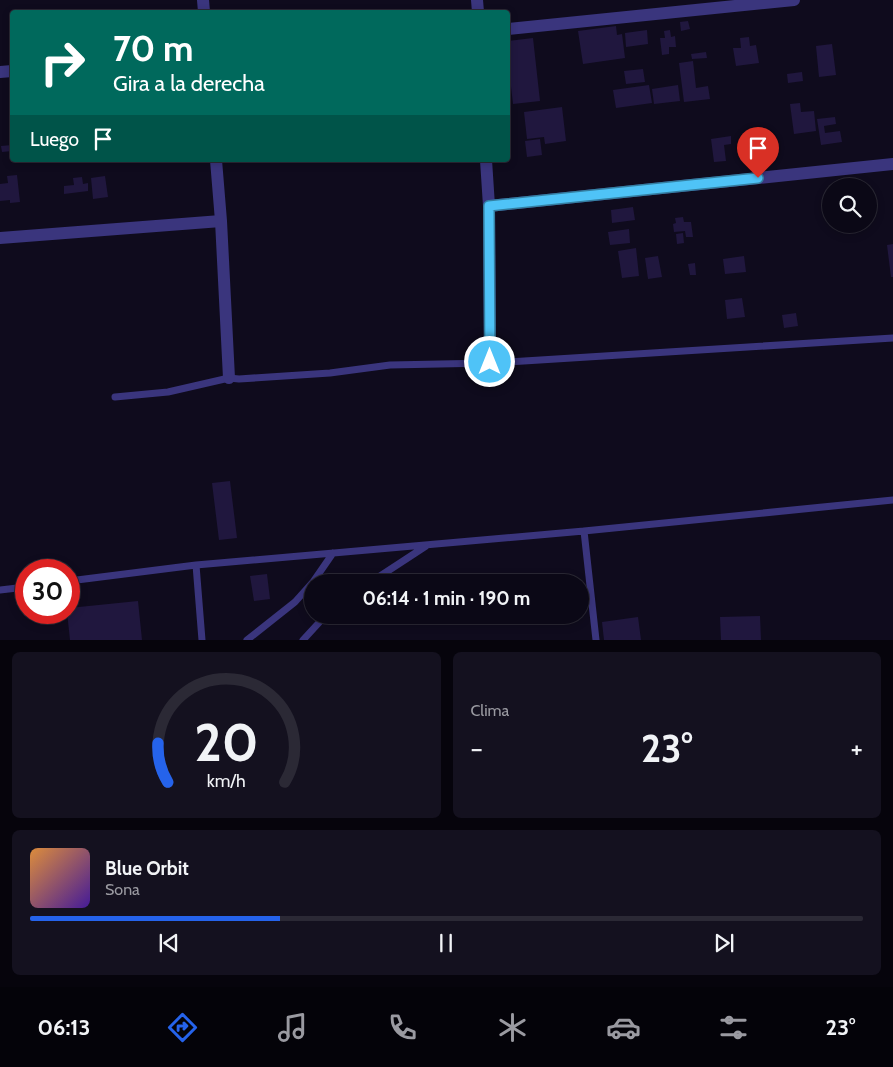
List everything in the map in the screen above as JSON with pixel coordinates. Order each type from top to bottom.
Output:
[{"type":"street","points":[[510,28],[794,0]]},
{"type":"street","points":[[216,162],[229,378]]},
{"type":"street","points":[[486,162],[489,206],[490,362]]},
{"type":"street","points":[[489,206],[893,164]]},
{"type":"street","points":[[0,238],[221,221]]},
{"type":"lane","points":[[114,397],[168,392],[229,378],[330,373],[390,365],[490,362],[893,338]]},
{"type":"lane","points":[[80,580],[196,565],[584,531],[893,500]]},
{"type":"lane","points":[[584,531],[596,640]]},
{"type":"lane","points":[[383,574],[429,544]]},
{"type":"lane","points":[[319,574],[333,553]]},
{"type":"lane","points":[[196,565],[202,640]]},
{"type":"lane","points":[[0,590],[15,588]]},
{"type":"lane","points":[[247,640],[295,602],[304,592]]},
{"type":"lane","points":[[302,640],[317,624]]},
{"type":"building","points":[[688,21],[690,29],[681,31],[680,22]]},
{"type":"building","points":[[616,26],[617,35],[622,34],[625,58],[583,64],[578,31]]},
{"type":"building","points":[[647,30],[648,44],[626,47],[625,33]]},
{"type":"building","points":[[670,30],[671,37],[675,36],[676,47],[669,47],[669,54],[662,55],[660,38],[665,38],[664,31]]},
{"type":"building","points":[[749,37],[750,46],[756,45],[759,63],[736,66],[733,48],[741,48],[740,38]]},
{"type":"building","points":[[533,38],[540,101],[513,104],[510,78],[510,41]]},
{"type":"building","points":[[832,44],[836,75],[819,77],[816,46]]},
{"type":"building","points":[[706,52],[707,58],[692,59],[691,54]]},
{"type":"building","points":[[693,61],[696,88],[708,86],[710,99],[684,102],[679,63]]},
{"type":"building","points":[[643,69],[645,82],[626,84],[624,71]]},
{"type":"building","points":[[802,72],[803,81],[788,83],[787,74]]},
{"type":"building","points":[[649,85],[652,103],[616,108],[613,90]]},
{"type":"building","points":[[678,85],[680,101],[654,104],[652,89]]},
{"type":"building","points":[[800,103],[801,112],[814,111],[816,131],[794,134],[790,104]]},
{"type":"building","points":[[562,107],[566,141],[545,144],[544,137],[527,139],[524,112]]},
{"type":"building","points":[[835,117],[836,124],[824,126],[825,133],[840,131],[842,142],[821,145],[817,119]]},
{"type":"building","points":[[731,136],[731,144],[724,145],[726,161],[714,162],[711,139]]},
{"type":"building","points":[[540,139],[542,155],[527,157],[525,141]]},
{"type":"building","points":[[10,145],[10,151],[2,152],[1,146]]},
{"type":"building","points":[[17,175],[20,202],[0,201],[0,184],[8,183],[7,176]]},
{"type":"building","points":[[105,176],[108,197],[93,199],[91,178]]},
{"type":"building","points":[[82,177],[83,184],[88,183],[88,191],[64,194],[64,186],[74,185],[73,178]]},
{"type":"building","points":[[633,207],[635,220],[612,223],[611,210]]},
{"type":"building","points":[[683,217],[684,222],[691,222],[693,237],[686,237],[685,231],[674,232],[673,224],[676,223],[675,218]]},
{"type":"building","points":[[629,229],[630,243],[610,245],[608,232]]},
{"type":"building","points":[[683,233],[684,243],[677,244],[676,234]]},
{"type":"building","points":[[893,244],[893,277],[891,277],[887,245]]},
{"type":"building","points":[[636,248],[639,276],[622,278],[618,251]]},
{"type":"building","points":[[658,256],[662,277],[648,279],[645,258]]},
{"type":"building","points":[[744,256],[746,272],[725,274],[723,259]]},
{"type":"building","points":[[695,263],[696,275],[690,275],[688,264]]},
{"type":"building","points":[[742,298],[745,317],[727,319],[725,300]]},
{"type":"building","points":[[796,313],[798,326],[784,328],[782,315]]},
{"type":"building","points":[[230,481],[237,538],[219,540],[212,483]]},
{"type":"building","points":[[267,574],[270,599],[254,601],[250,576]]},
{"type":"building","points":[[138,601],[142,640],[70,640],[68,624],[80,624],[80,607]]},
{"type":"building","points":[[760,616],[761,640],[721,640],[720,617]]},
{"type":"building","points":[[638,617],[641,640],[604,640],[602,622]]},
{"type":"route","points":[[490,362],[489,206],[758,178]]}]
